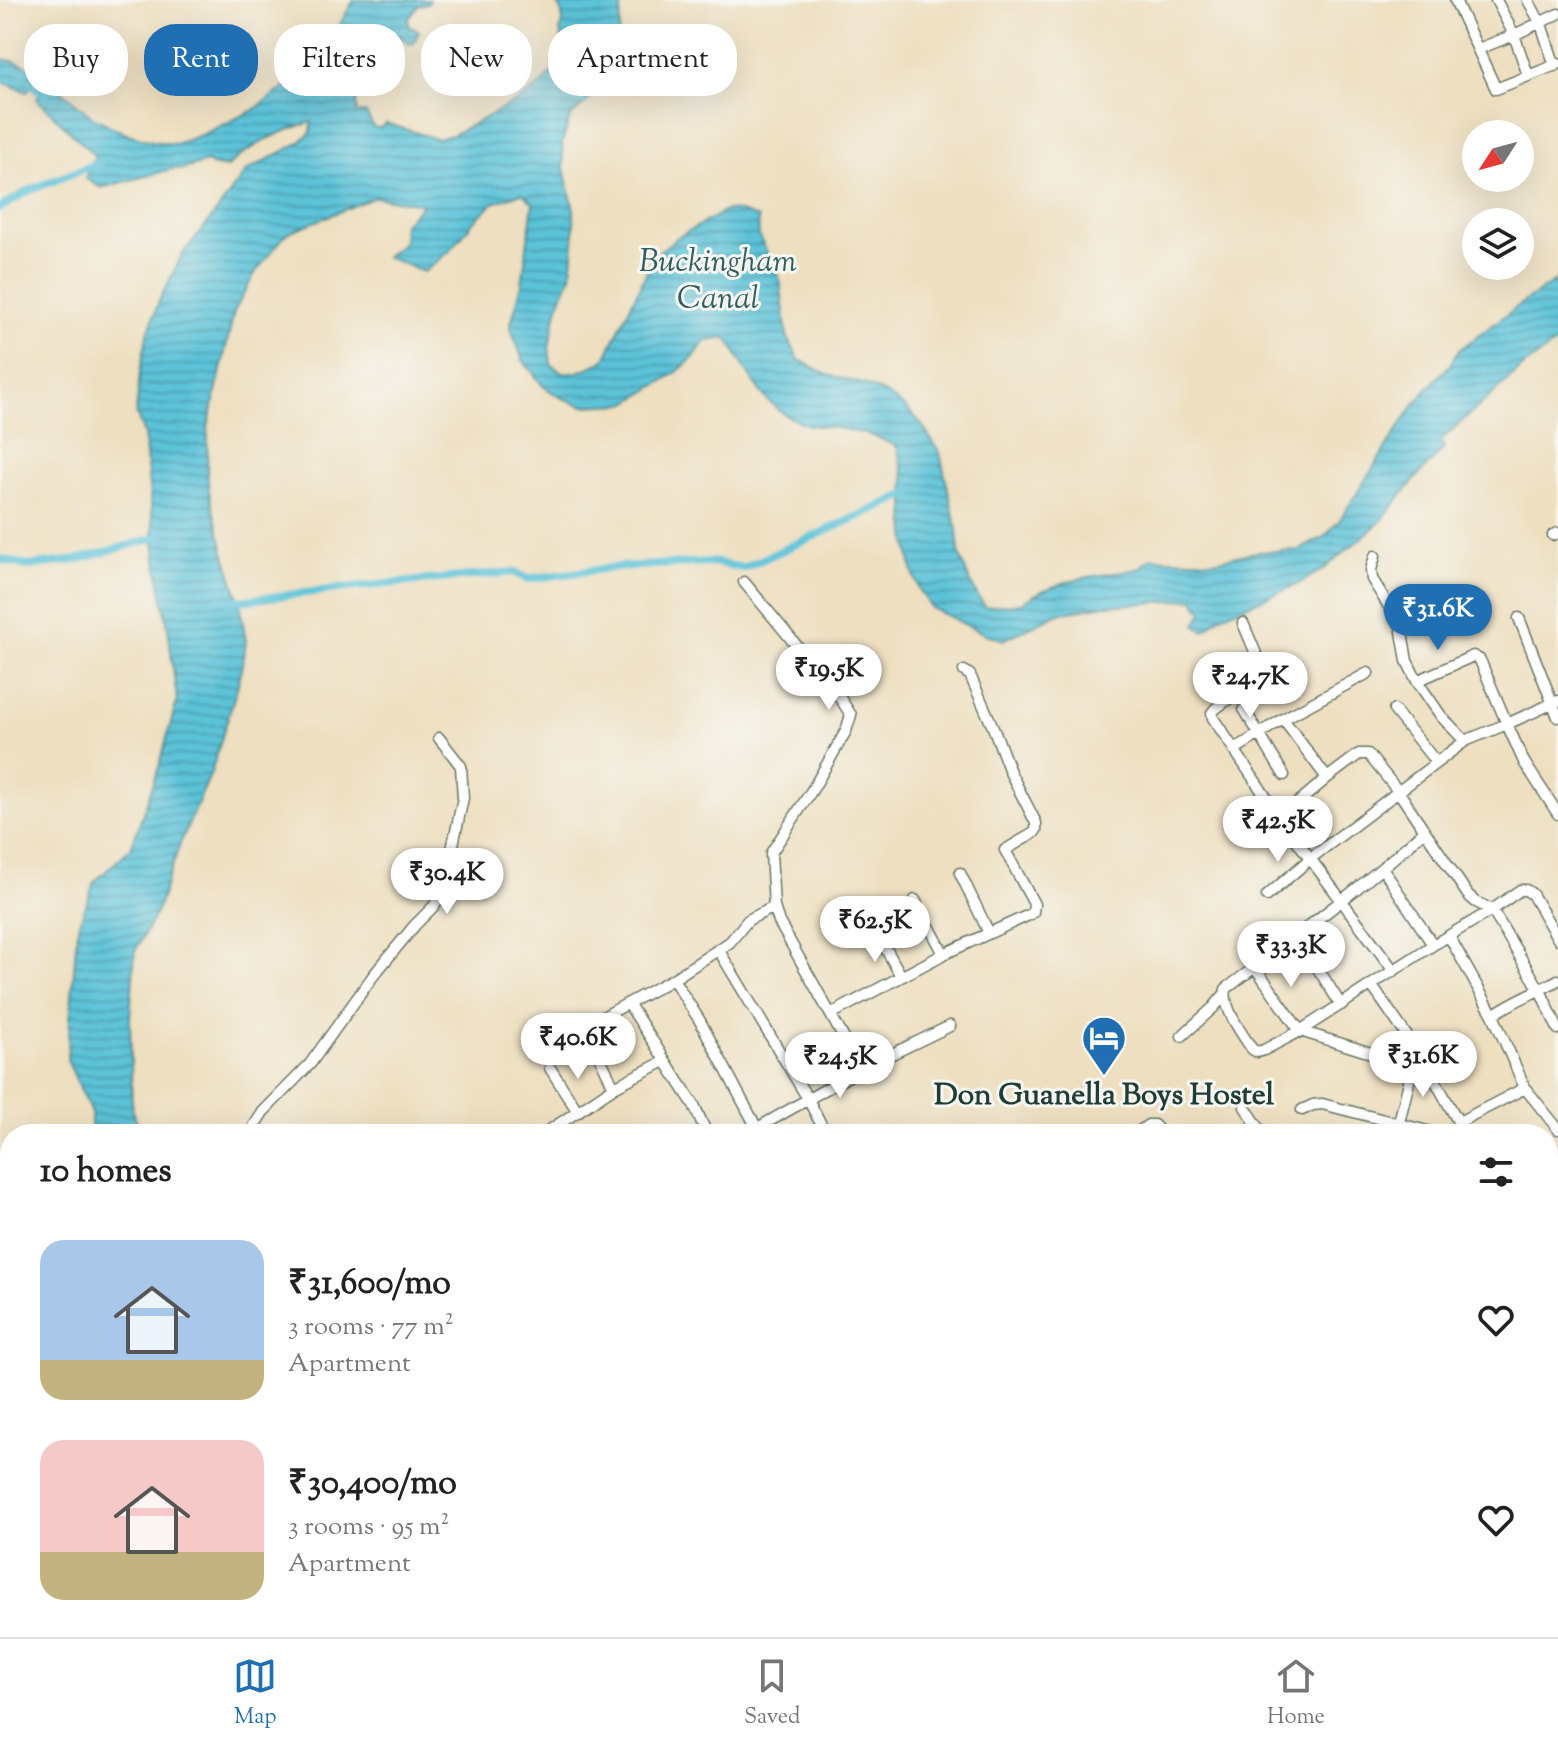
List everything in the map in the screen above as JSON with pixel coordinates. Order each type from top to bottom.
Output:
[{"type":"street","points":[[1455,0],[1496,89],[1556,65],[1541,24],[1528,0]]},
{"type":"street","points":[[1496,0],[1514,35],[1528,75]]},
{"type":"street","points":[[1478,49],[1558,14]]},
{"type":"street","points":[[1375,556],[1372,579],[1401,626],[1407,661],[1441,716],[1465,741]]},
{"type":"street","points":[[744,582],[851,715],[846,731],[814,787],[771,853],[774,907],[779,922],[861,1069]]},
{"type":"street","points":[[1519,618],[1555,702],[1558,717]]},
{"type":"street","points":[[1243,623],[1262,668],[1261,673],[1212,713],[1213,718],[1280,818],[1394,971]]},
{"type":"street","points":[[1417,681],[1473,656],[1477,657],[1524,762],[1558,814]]},
{"type":"street","points":[[831,1014],[944,954],[1033,912],[1034,904],[1005,850],[1034,833],[1036,826],[970,675],[964,671]]},
{"type":"street","points":[[1234,750],[1283,719],[1368,673]]},
{"type":"street","points":[[1267,896],[1311,858],[1465,741],[1555,702]]},
{"type":"street","points":[[1244,709],[1284,775]]},
{"type":"street","points":[[1394,710],[1436,762]]},
{"type":"street","points":[[1283,719],[1327,778]]},
{"type":"street","points":[[255,1124],[263,1112],[310,1064],[373,976],[440,896],[463,798],[461,766],[439,738]]},
{"type":"street","points":[[1280,818],[1356,756],[1368,754],[1398,791],[1468,895],[1492,910],[1540,990],[1558,1029]]},
{"type":"street","points":[[1182,1036],[1214,1007],[1226,989],[1383,869],[1424,831]]},
{"type":"street","points":[[1383,869],[1433,945]]},
{"type":"street","points":[[960,873],[989,933]]},
{"type":"street","points":[[1224,995],[1236,1025],[1257,1052],[1300,1031],[1520,890],[1532,894],[1558,939]]},
{"type":"street","points":[[915,900],[944,954]]},
{"type":"street","points":[[614,1087],[588,1033],[590,1024],[673,979],[730,942],[748,920],[774,907]]},
{"type":"street","points":[[1296,934],[1341,1005]]},
{"type":"street","points":[[879,936],[901,976]]},
{"type":"street","points":[[1449,936],[1493,1015],[1525,1088],[1554,1124]]},
{"type":"street","points":[[718,949],[821,1124]]},
{"type":"street","points":[[1255,967],[1300,1031],[1413,1066],[1425,1062]]},
{"type":"street","points":[[673,979],[700,1021],[751,1124]]},
{"type":"street","points":[[1493,1015],[1515,1000],[1558,980]]},
{"type":"street","points":[[1372,986],[1425,1062],[1459,1122],[1525,1088]]},
{"type":"street","points":[[628,1003],[694,1105],[703,1124]]},
{"type":"street","points":[[768,1124],[861,1069],[950,1026]]},
{"type":"street","points":[[559,1124],[614,1087],[665,1061]]},
{"type":"street","points":[[1399,1124],[1413,1066]]},
{"type":"street","points":[[550,1068],[578,1112]]},
{"type":"street","points":[[1302,1110],[1322,1104],[1383,1124]]},
{"type":"street","points":[[1245,1107],[1256,1124]]},
{"type":"water","name":"Buckingham Canal","points":[[354,0],[430,0],[419,5],[408,20],[410,27],[419,31],[414,43],[405,40],[405,24],[340,24]]},
{"type":"water","name":"Buckingham Canal","points":[[555,0],[622,0],[620,24],[562,24],[561,9]]},
{"type":"water","points":[[0,59],[24,65],[24,91],[0,81]]},
{"type":"water","name":"Buckingham Canal","points":[[548,76],[548,96],[593,96],[570,117],[562,143],[564,169],[574,209],[574,244],[571,276],[558,306],[549,347],[551,364],[562,373],[578,372],[604,361],[655,255],[678,237],[727,210],[758,218],[759,236],[780,280],[787,336],[799,360],[828,375],[864,384],[886,394],[919,421],[940,453],[959,552],[968,577],[986,607],[1021,603],[1042,591],[1083,578],[1138,569],[1151,558],[1213,561],[1256,552],[1300,550],[1324,537],[1339,521],[1413,406],[1449,366],[1459,350],[1558,279],[1558,342],[1524,366],[1441,440],[1444,449],[1379,523],[1324,569],[1296,585],[1221,616],[1204,631],[1195,625],[1203,612],[1194,599],[1106,605],[1059,613],[1003,640],[931,608],[919,589],[906,535],[904,476],[897,447],[865,434],[806,424],[791,418],[759,389],[727,338],[705,341],[693,358],[676,373],[626,404],[583,406],[543,386],[523,360],[510,327],[522,284],[533,203],[522,193],[493,203],[450,251],[424,272],[386,257],[404,242],[403,225],[423,204],[375,197],[287,233],[255,273],[234,312],[208,428],[210,497],[240,603],[246,642],[239,681],[211,773],[180,844],[156,913],[135,951],[130,1017],[132,1110],[138,1124],[91,1124],[91,1111],[67,1060],[77,931],[94,882],[131,848],[159,767],[177,700],[156,560],[144,434],[136,413],[147,336],[159,301],[183,253],[246,171],[299,143],[311,132],[312,122],[266,140],[226,168],[207,162],[101,188],[85,178],[95,156],[37,99],[39,96],[68,96],[91,116],[124,133],[175,144],[252,111],[274,95],[356,96],[357,113],[366,113],[374,128],[386,123],[437,139],[452,135],[525,96],[532,96],[532,91]]},
{"type":"waterway","points":[[0,208],[30,190],[101,162]]},
{"type":"waterway","points":[[229,602],[514,572],[527,579],[618,567],[712,562],[743,568],[914,491]]},
{"type":"waterway","points":[[0,559],[28,566],[76,560],[162,536]]},
{"type":"place","name":"Don Guanella Boys Hostel","points":[[1104,1077]]}]
